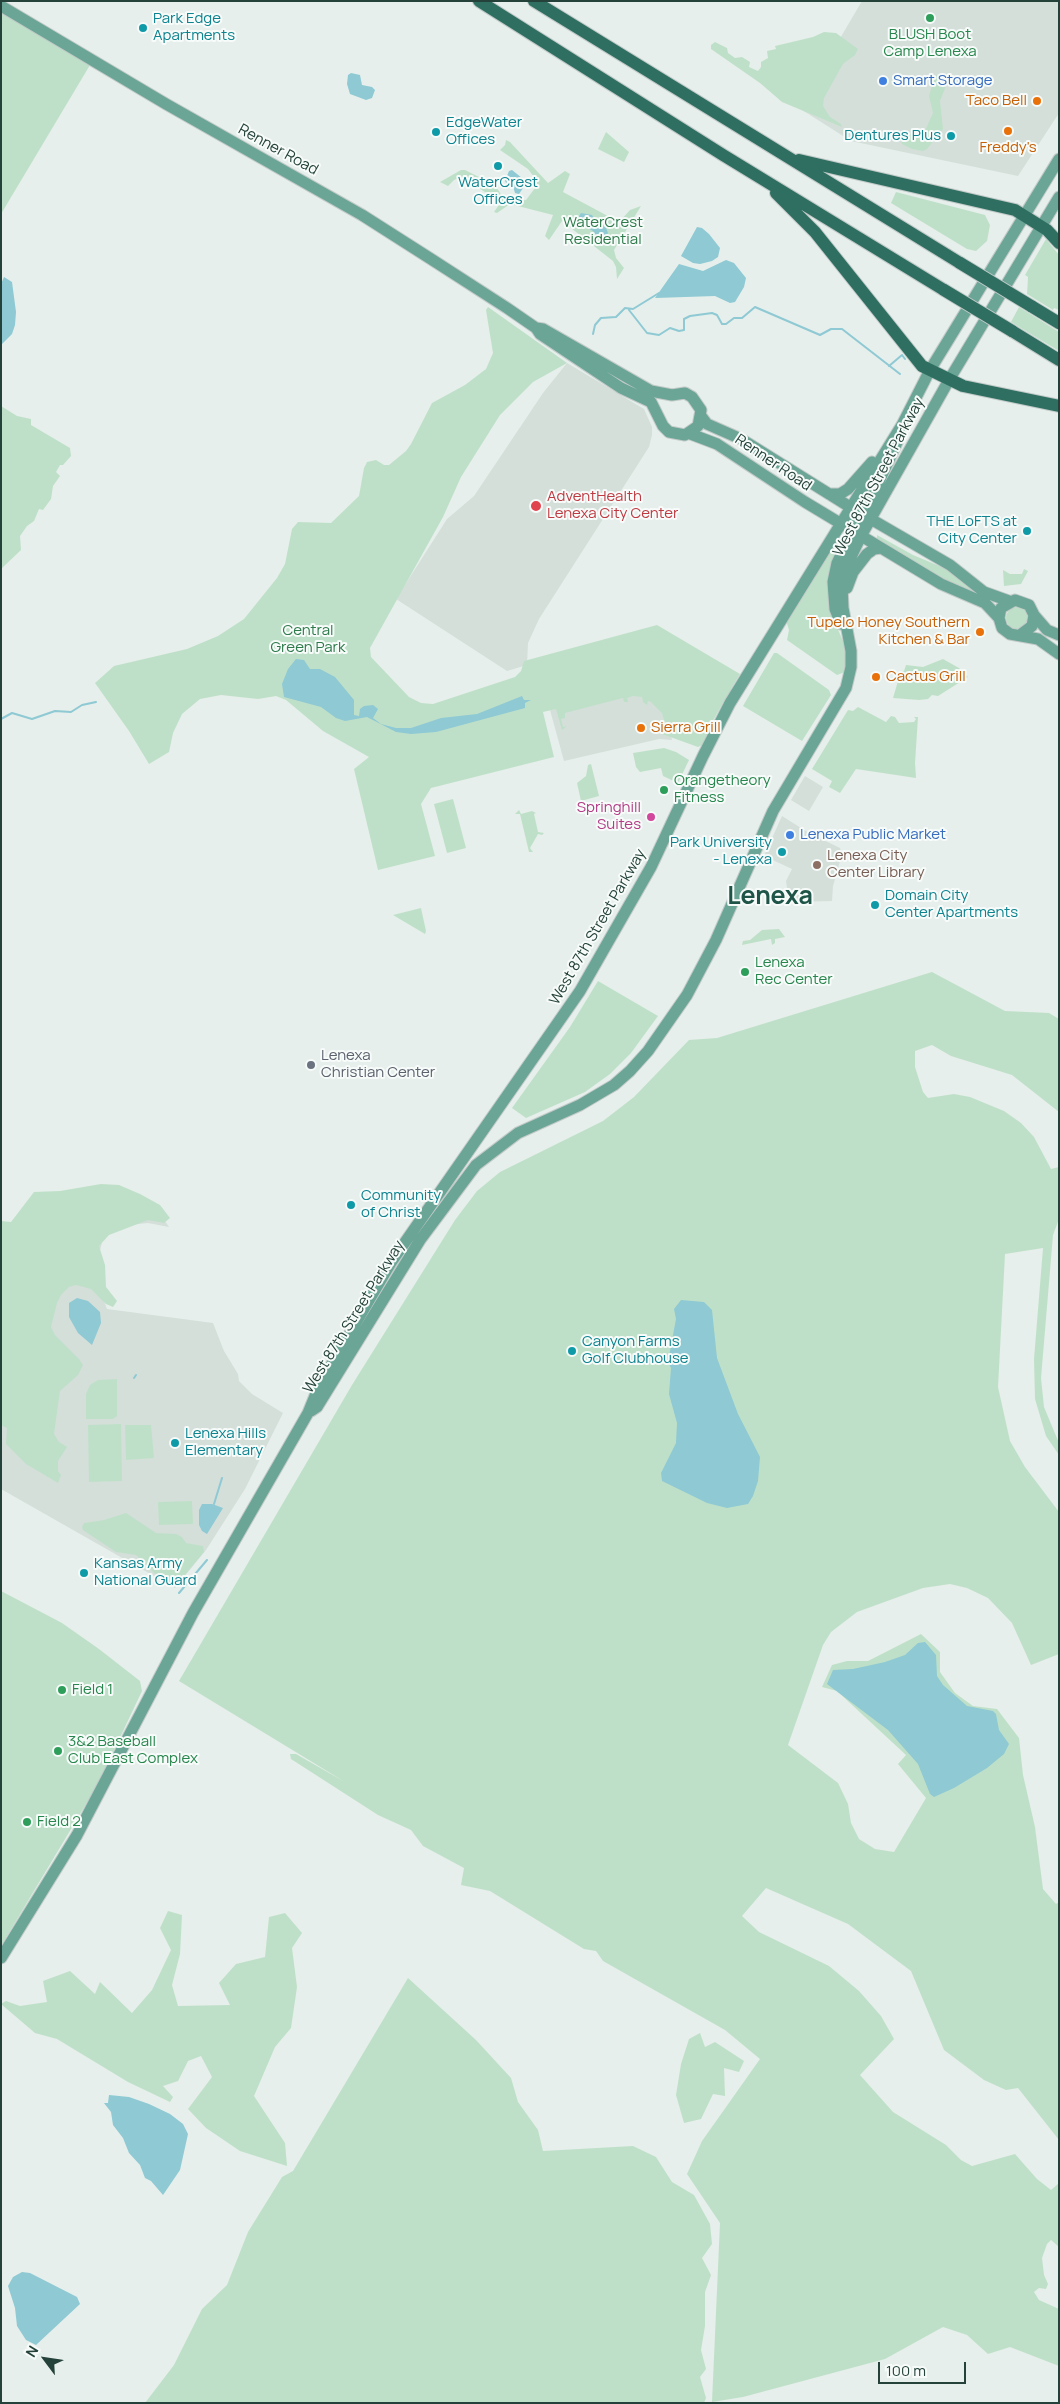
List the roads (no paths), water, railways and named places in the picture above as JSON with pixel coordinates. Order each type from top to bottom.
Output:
[{"type":"highway","points":[[478,1],[760,178],[1059,360]]},
{"type":"highway","points":[[534,1],[1059,323]]},
{"type":"highway","points":[[787,157],[1015,210],[1040,225],[1059,243]]},
{"type":"highway","points":[[760,178],[815,232],[922,366],[963,386],[1059,406]]},
{"type":"main road","name":"Renner Road","points":[[1,6],[166,104],[362,215],[536,328],[540,334],[614,383],[651,402],[660,416],[663,426],[669,432],[677,435],[688,433],[717,444],[839,524],[946,587],[985,603],[999,618]]},
{"type":"main road","name":"West 87th Street Parkway","points":[[1,1958],[76,1835],[192,1613],[308,1413],[319,1386],[392,1261],[580,991],[651,867],[730,703],[902,425],[930,370],[1059,158]]},
{"type":"main road","name":"West 87th Street Parkway","points":[[308,1413],[317,1407],[420,1240],[476,1165],[518,1133],[601,1094],[630,1071],[648,1051],[687,994],[704,964],[770,818],[791,779],[842,696],[851,667],[849,637],[843,608],[842,585],[857,534],[1040,225],[1059,197]]},
{"type":"main road","name":"Renner Road","points":[[536,328],[543,329],[647,389],[672,396],[685,394],[692,396],[698,402],[701,416],[707,424],[742,440],[850,507],[950,565],[984,592],[1009,601]]},
{"type":"main road","points":[[660,416],[660,409],[663,403],[672,396]]},
{"type":"main road","points":[[688,433],[698,426],[701,416]]},
{"type":"main road","points":[[867,517],[898,444],[902,425]]},
{"type":"main road","points":[[829,494],[840,494],[848,489],[895,436]]},
{"type":"main road","points":[[850,507],[857,534]]},
{"type":"main road","points":[[849,637],[845,596],[850,580],[867,554],[874,549],[881,548]]},
{"type":"main road","points":[[1059,635],[1047,630],[1025,602],[1009,601],[1001,608],[999,618],[1006,632],[1038,638],[1059,654]]},
{"type":"main road","points":[[1020,635],[1032,626],[1034,615]]},
{"type":"water","points":[[351,73],[360,75],[362,85],[372,87],[375,90],[372,98],[366,100],[350,94],[347,84],[348,75]]},
{"type":"water","points":[[512,170],[527,182],[519,194],[515,193],[513,186],[508,185],[505,181],[509,171]]},
{"type":"water","points":[[581,213],[592,215],[597,224],[605,225],[608,233],[605,238],[598,238],[593,231],[579,223],[577,219]]},
{"type":"water","points":[[697,227],[702,228],[709,234],[720,248],[718,257],[712,261],[700,264],[693,263],[681,256]]},
{"type":"water","points":[[726,260],[734,263],[746,278],[744,287],[735,302],[730,303],[715,296],[655,298],[679,264],[703,271]]},
{"type":"water","points":[[4,277],[12,282],[16,312],[12,334],[1,345],[1,284]]},
{"type":"water","points":[[296,659],[304,660],[310,669],[320,669],[335,677],[354,700],[354,715],[359,716],[360,709],[364,706],[373,705],[378,709],[373,718],[381,724],[396,728],[411,728],[441,718],[477,714],[522,696],[524,700],[531,700],[525,703],[525,708],[436,732],[411,734],[396,732],[367,717],[345,721],[336,718],[321,707],[284,697],[282,684],[288,669]]},
{"type":"water","points":[[77,1298],[88,1301],[100,1312],[101,1323],[92,1345],[78,1333],[69,1317],[69,1303]]},
{"type":"water","points":[[681,1300],[704,1302],[712,1310],[717,1358],[738,1414],[760,1457],[758,1481],[748,1504],[727,1508],[707,1503],[662,1481],[661,1473],[676,1443],[677,1423],[669,1394],[671,1368],[668,1362],[676,1319],[674,1309]]},
{"type":"water","points":[[202,1504],[212,1504],[223,1508],[207,1534],[202,1531],[199,1525],[199,1510]]},
{"type":"water","points":[[925,1642],[936,1655],[937,1676],[943,1685],[967,1706],[993,1711],[996,1714],[999,1730],[1009,1744],[1004,1754],[987,1768],[954,1788],[934,1797],[930,1794],[918,1764],[888,1730],[827,1684],[833,1670],[853,1669],[885,1662],[905,1655],[918,1643]]},
{"type":"water","points":[[109,2095],[129,2097],[149,2104],[170,2114],[183,2124],[188,2134],[180,2170],[163,2195],[151,2181],[145,2178],[140,2165],[129,2153],[123,2138],[113,2125],[111,2112],[104,2103],[108,2103]]},
{"type":"water","points":[[22,2272],[30,2273],[77,2297],[80,2304],[36,2345],[26,2340],[17,2326],[15,2308],[8,2286],[13,2277]]},
{"type":"waterway","points":[[593,334],[595,325],[601,318],[616,317],[625,308],[633,309],[659,293]]},
{"type":"waterway","points":[[629,310],[647,333],[659,335],[670,328],[679,331],[684,330],[684,319],[690,316],[712,313],[717,315],[722,324],[726,324],[734,318],[742,318],[755,307],[820,335],[831,329],[842,329],[900,374]]},
{"type":"waterway","points":[[889,366],[902,355],[905,359]]},
{"type":"waterway","points":[[1,719],[12,713],[32,719],[55,711],[71,712],[82,705],[96,702]]},
{"type":"waterway","points":[[214,1504],[222,1478]]},
{"type":"waterway","points":[[179,1593],[207,1560]]},
{"type":"place","name":"BLUSH Boot Camp Lenexa","points":[[930,18]]},
{"type":"place","name":"Park Edge Apartments","points":[[143,28]]},
{"type":"place","name":"Smart Storage","points":[[883,81]]},
{"type":"place","name":"Taco Bell","points":[[1037,101]]},
{"type":"place","name":"Freddy's","points":[[1008,131]]},
{"type":"place","name":"EdgeWater Offices","points":[[436,132]]},
{"type":"place","name":"Dentures Plus","points":[[951,136]]},
{"type":"place","name":"WaterCrest Offices","points":[[498,166]]},
{"type":"place","name":"AdventHealth Lenexa City Center","points":[[536,506]]},
{"type":"place","name":"THE LoFTS at City Center","points":[[1027,531]]},
{"type":"place","name":"Tupelo Honey Southern Kitchen & Bar","points":[[980,632]]},
{"type":"place","name":"Cactus Grill","points":[[876,677]]},
{"type":"place","name":"Sierra Grill","points":[[641,728]]},
{"type":"place","name":"Orangetheory Fitness","points":[[664,790]]},
{"type":"place","name":"Springhill Suites","points":[[651,817]]},
{"type":"place","name":"Lenexa Public Market","points":[[790,835]]},
{"type":"place","name":"Park University - Lenexa","points":[[782,852]]},
{"type":"place","name":"Lenexa City Center Library","points":[[817,865]]},
{"type":"place","name":"Domain City Center Apartments","points":[[875,905]]},
{"type":"place","name":"Lenexa Rec Center","points":[[745,972]]},
{"type":"place","name":"Lenexa Christian Center","points":[[311,1065]]},
{"type":"place","name":"Community of Christ","points":[[351,1205]]},
{"type":"place","name":"Canyon Farms Golf Clubhouse","points":[[572,1351]]},
{"type":"place","name":"Lenexa Hills Elementary","points":[[175,1443]]},
{"type":"place","name":"Kansas Army National Guard","points":[[84,1573]]},
{"type":"place","name":"Field 1","points":[[62,1690]]},
{"type":"place","name":"3&2 Baseball Club East Complex","points":[[58,1751]]},
{"type":"place","name":"Field 2","points":[[27,1822]]},
{"type":"district","name":"Lenexa","points":[[770,897]]},
{"type":"park label","name":"WaterCrest Residential","points":[[603,232]]},
{"type":"park label","name":"Central Green Park","points":[[308,640]]}]
